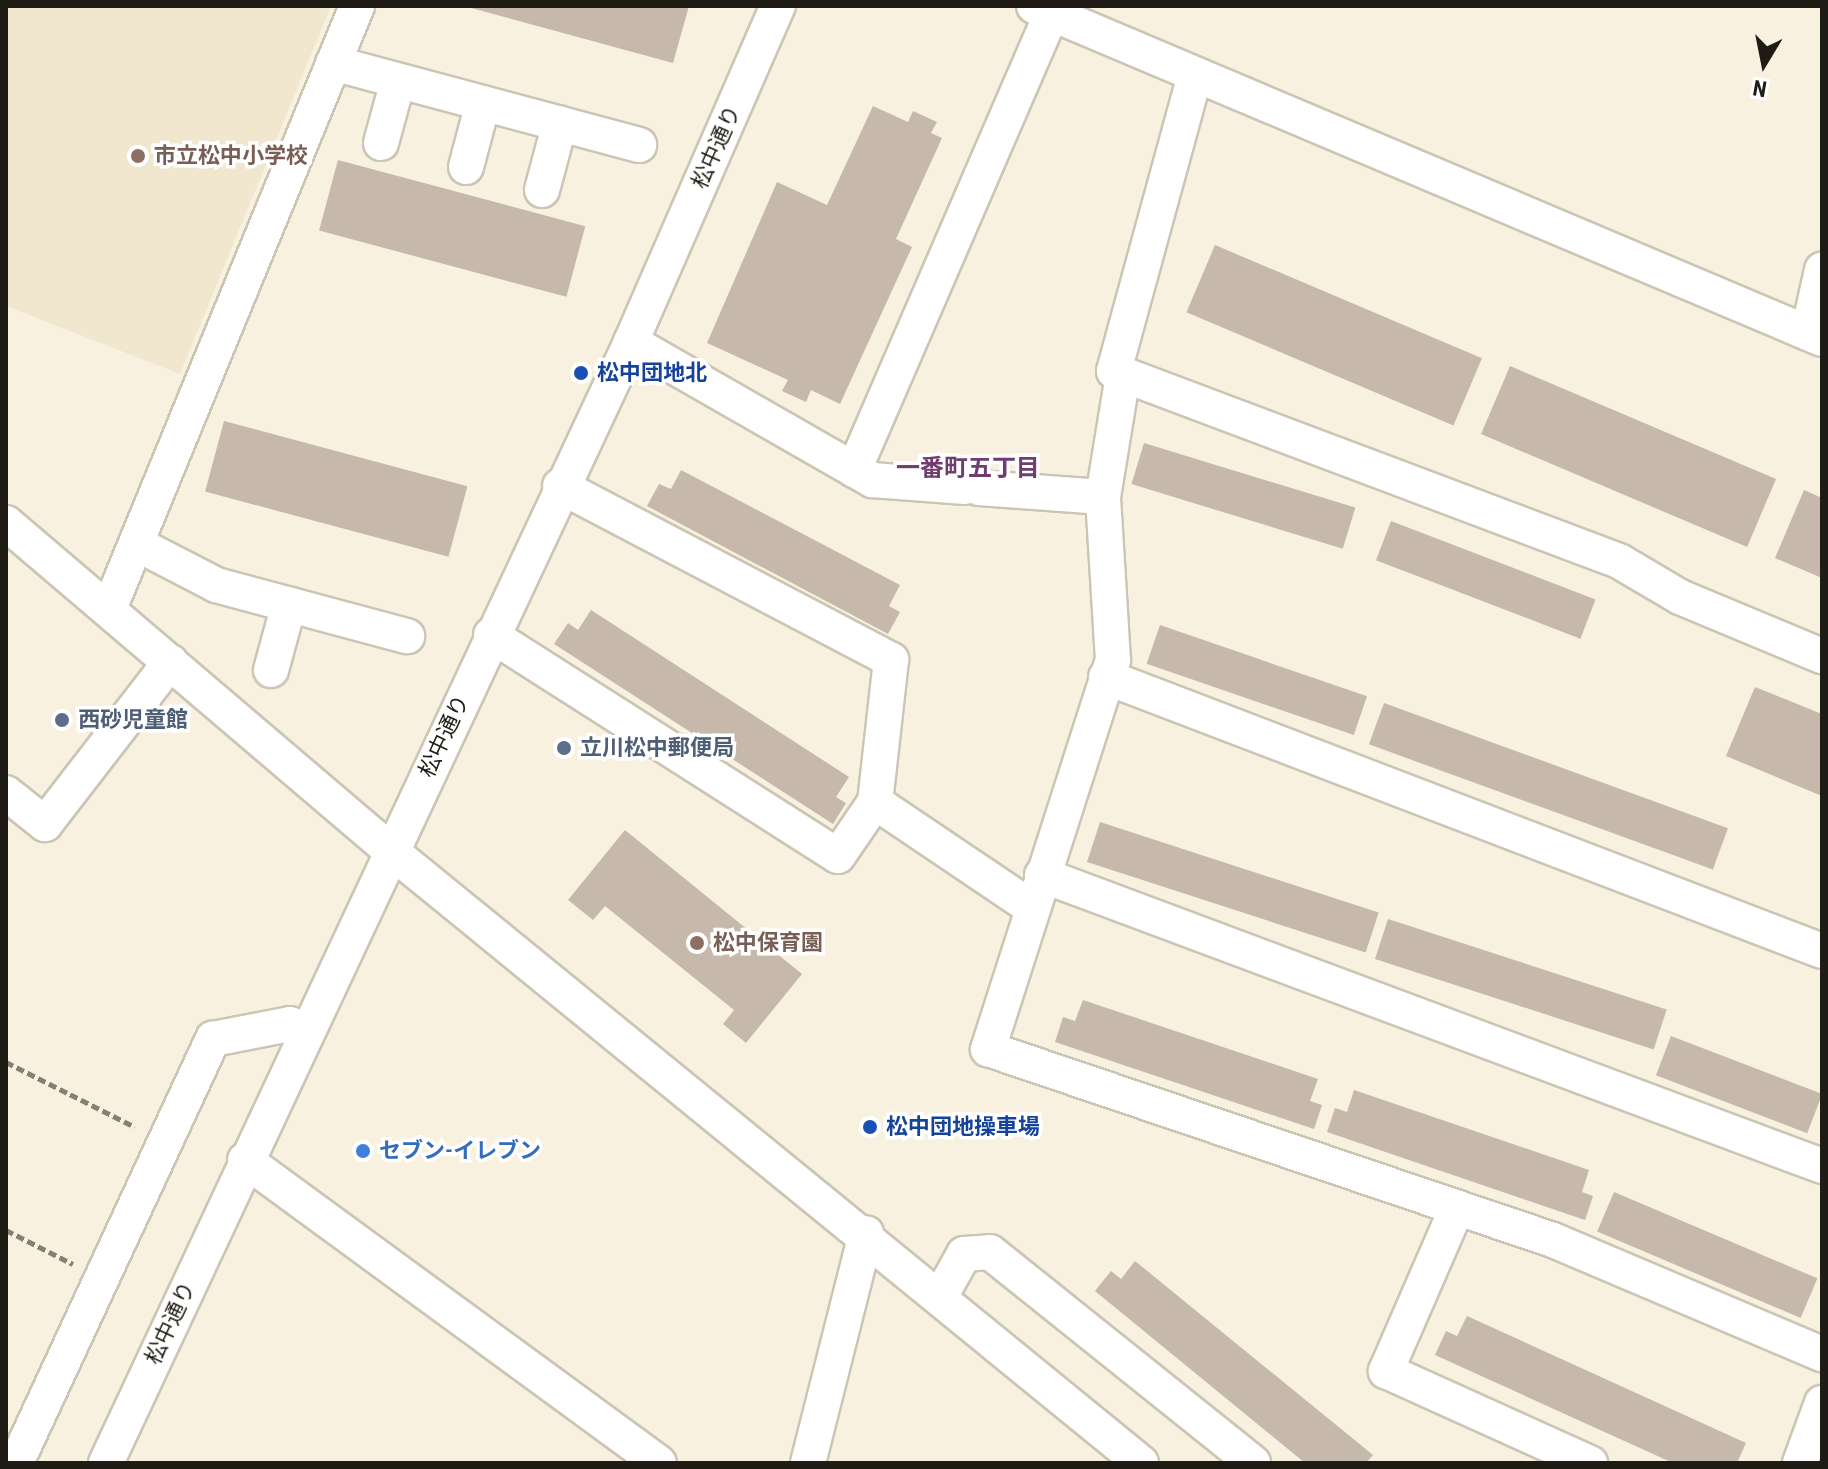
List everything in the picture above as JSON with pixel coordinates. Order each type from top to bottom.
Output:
[{"type":"street","points":[[109,609],[357,6]]},
{"type":"street","name":"松中通り","points":[[106,1463],[305,1030],[560,486],[631,342],[778,6]]},
{"type":"street","points":[[854,470],[1043,10],[1097,17],[1195,75],[1815,336],[1822,270]]},
{"type":"street","points":[[333,63],[639,145]]},
{"type":"street","points":[[1195,75],[1114,371],[1619,561],[1680,597],[1822,656]]},
{"type":"street","points":[[381,143],[398,81]]},
{"type":"street","points":[[466,167],[483,103]]},
{"type":"street","points":[[542,190],[560,123]]},
{"type":"street","points":[[631,342],[872,480],[1103,497]]},
{"type":"street","points":[[1123,375],[1103,497],[1113,660],[988,1049],[1456,1210],[1553,1240],[1822,1354]]},
{"type":"street","points":[[491,635],[838,856],[875,802],[891,660],[560,486]]},
{"type":"street","points":[[6,523],[391,851],[866,1233],[1141,1463]]},
{"type":"street","points":[[137,544],[216,585],[407,636]]},
{"type":"street","points":[[271,670],[289,604]]},
{"type":"street","points":[[6,793],[45,824],[170,662]]},
{"type":"street","points":[[1106,677],[1822,951]]},
{"type":"street","points":[[875,802],[1032,908]]},
{"type":"street","points":[[1042,875],[1822,1166]]},
{"type":"street","points":[[16,1463],[213,1039],[290,1024],[305,1030]]},
{"type":"street","points":[[245,1160],[659,1463]]},
{"type":"street","points":[[1456,1210],[1386,1371],[1590,1463]]},
{"type":"street","points":[[808,1463],[866,1233]]},
{"type":"street","points":[[940,1297],[964,1254],[990,1252],[1253,1463]]},
{"type":"street","points":[[1800,1463],[1822,1403]]},
{"type":"path","points":[[6,1062],[165,1142]]},
{"type":"path","points":[[6,1230],[102,1279]]},
{"type":"shaded area","name":"市立松中小学校","points":[[6,6],[331,6],[180,374],[6,306]]},
{"type":"building","points":[[464,6],[689,6],[673,63]]},
{"type":"building","points":[[873,106],[908,122],[913,111],[937,122],[931,133],[942,138],[896,239],[912,247],[840,404],[811,390],[806,402],[782,391],[788,380],[707,343],[777,182],[827,205]]},
{"type":"building","points":[[338,160],[585,226],[566,297],[319,231]]},
{"type":"building","points":[[1215,245],[1482,358],[1453,426],[1186,312]]},
{"type":"building","points":[[1510,366],[1776,479],[1747,547],[1481,434]]},
{"type":"building","points":[[224,421],[467,486],[449,557],[205,492]]},
{"type":"building","points":[[1144,443],[1355,508],[1343,549],[1131,484]]},
{"type":"building","points":[[681,470],[900,585],[889,606],[900,612],[888,634],[647,506],[659,484],[671,489]]},
{"type":"building","points":[[1804,490],[1822,498],[1822,578],[1775,558]]},
{"type":"building","points":[[1391,521],[1595,599],[1580,639],[1376,560]]},
{"type":"building","points":[[591,610],[849,777],[836,797],[846,803],[833,824],[554,644],[568,623],[578,630]]},
{"type":"building","points":[[1160,625],[1367,696],[1354,735],[1147,664]]},
{"type":"building","points":[[1755,687],[1822,714],[1822,796],[1726,756]]},
{"type":"building","points":[[1384,703],[1728,828],[1713,870],[1369,744]]},
{"type":"building","points":[[1100,822],[1379,913],[1366,952],[1087,862]]},
{"type":"building","points":[[625,830],[802,974],[746,1043],[723,1024],[734,1010],[605,906],[593,920],[568,900]]},
{"type":"building","points":[[1388,919],[1667,1010],[1654,1049],[1375,959]]},
{"type":"building","points":[[1083,1000],[1318,1079],[1310,1101],[1322,1105],[1314,1129],[1055,1042],[1063,1017],[1075,1021]]},
{"type":"building","points":[[1671,1036],[1822,1094],[1807,1133],[1656,1075]]},
{"type":"building","points":[[1354,1090],[1589,1170],[1582,1192],[1593,1196],[1585,1220],[1327,1132],[1335,1108],[1347,1112]]},
{"type":"building","points":[[1614,1192],[1817,1278],[1801,1318],[1597,1232]]},
{"type":"building","points":[[1135,1261],[1373,1455],[1366,1463],[1305,1463],[1095,1291],[1111,1271],[1121,1279]]},
{"type":"building","points":[[1467,1316],[1746,1443],[1737,1463],[1673,1463],[1435,1355],[1446,1331],[1457,1336]]},
{"type":"place","name":"市立松中小学校","points":[[138,156]]},
{"type":"place","name":"松中団地北","points":[[581,373]]},
{"type":"place","name":"西砂児童館","points":[[62,720]]},
{"type":"place","name":"立川松中郵便局","points":[[564,748]]},
{"type":"place","name":"松中保育園","points":[[697,943]]},
{"type":"place","name":"松中団地操車場","points":[[870,1127]]},
{"type":"place","name":"セブン-イレブン","points":[[363,1151]]},
{"type":"district","name":"一番町五丁目","points":[[968,469]]}]
